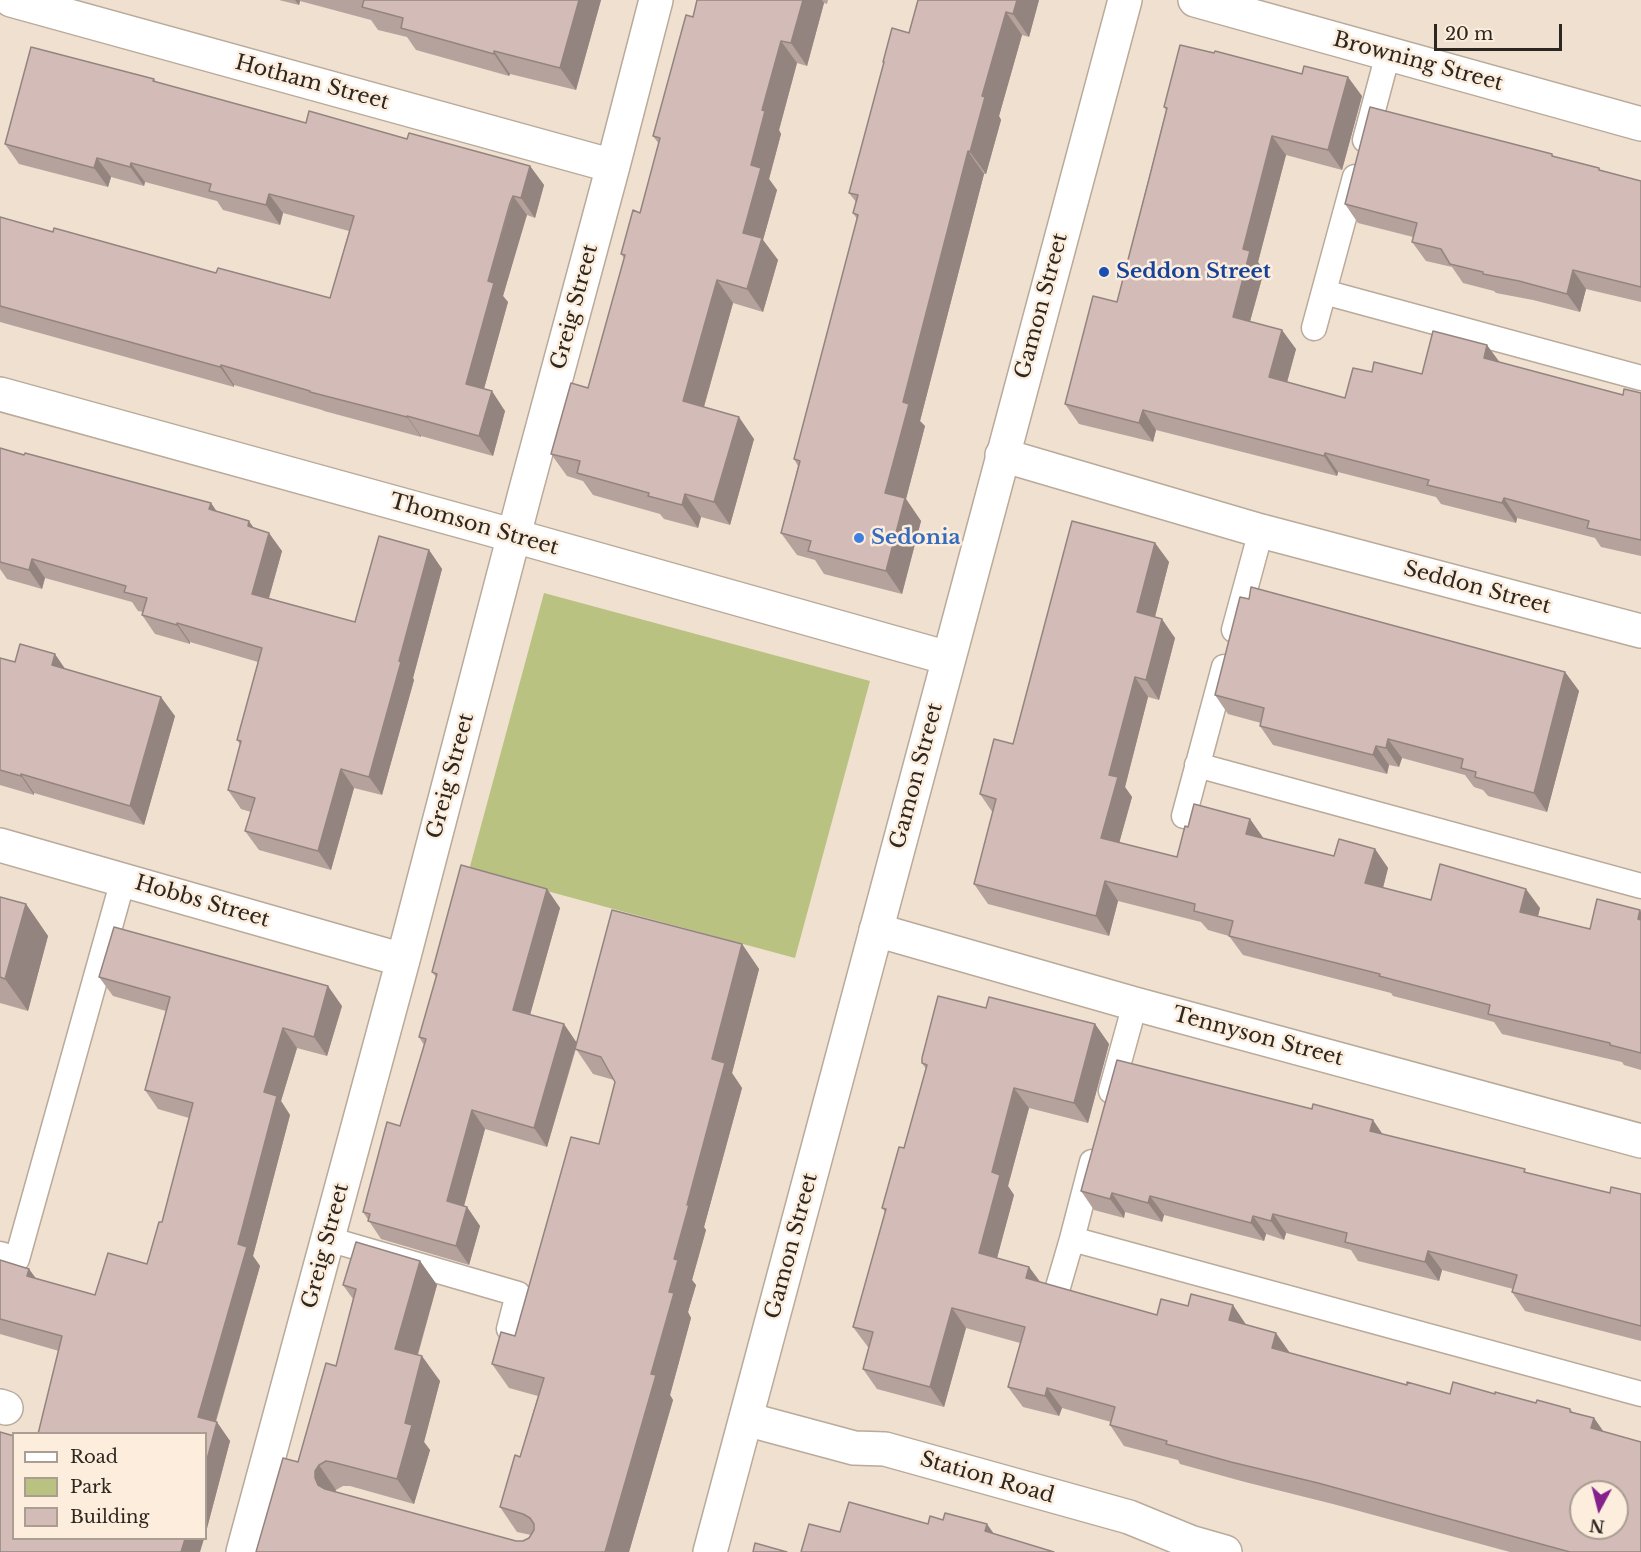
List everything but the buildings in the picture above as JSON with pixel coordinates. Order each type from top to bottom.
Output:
[{"type":"street","name":"Hotham Street","points":[[11,0],[613,166]]},
{"type":"street","name":"Greig Street","points":[[243,1552],[404,960],[656,0]]},
{"type":"street","name":"Gamon Street","points":[[710,1552],[1125,0]]},
{"type":"street","name":"Browning Street","points":[[1195,0],[1641,124]]},
{"type":"street","name":"Thomson Street","points":[[0,394],[948,657]]},
{"type":"street","name":"Seddon Street","points":[[1002,455],[1261,531],[1641,632]]},
{"type":"street","name":"Hobbs Street","points":[[0,845],[404,960]]},
{"type":"street","name":"Tennyson Street","points":[[876,930],[1135,1004],[1641,1142]]},
{"type":"street","name":"Station Road","points":[[746,1419],[854,1448],[885,1449],[1129,1516],[1191,1542],[1225,1552]]},
{"type":"lane","points":[[1314,328],[1388,54]]},
{"type":"lane","points":[[1324,292],[1641,378]]},
{"type":"lane","points":[[1184,816],[1261,531]]},
{"type":"lane","points":[[1197,765],[1641,886]]},
{"type":"lane","points":[[0,1254],[17,1259],[123,880]]},
{"type":"lane","points":[[1058,1287],[1135,1004]]},
{"type":"lane","points":[[328,1239],[518,1294],[509,1329]]},
{"type":"lane","points":[[1072,1239],[1641,1394]]},
{"type":"green space","points":[[544,593],[870,681],[795,958],[469,870]]},
{"type":"place","name":"Seddon Street","points":[[1104,272]]},
{"type":"place","name":"Sedonia","points":[[859,538]]}]
